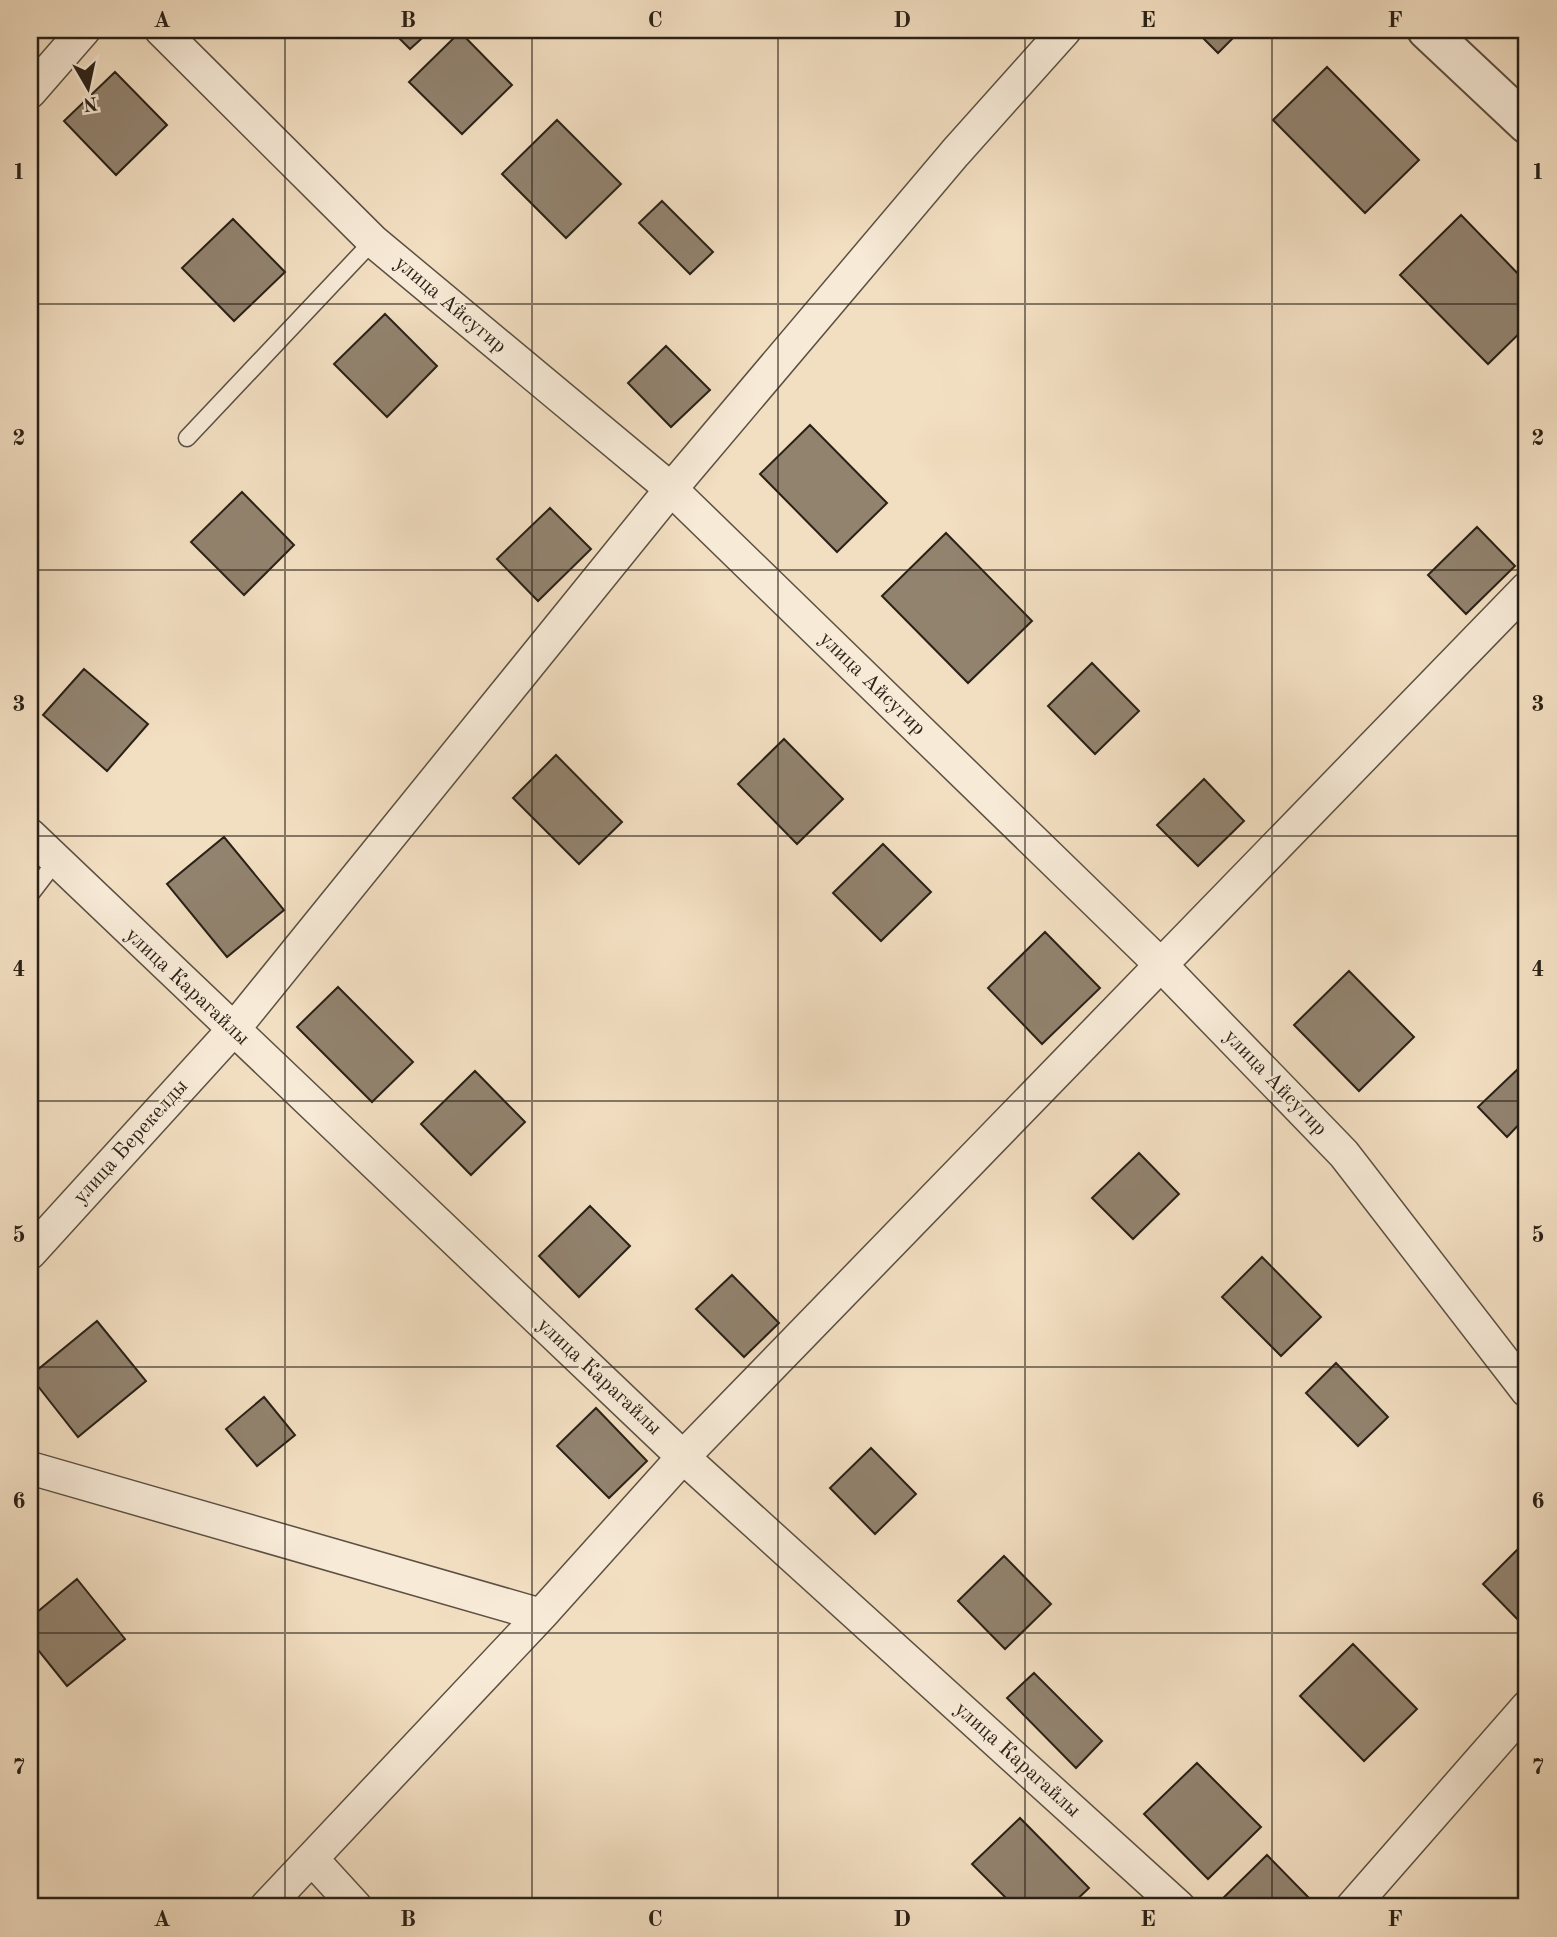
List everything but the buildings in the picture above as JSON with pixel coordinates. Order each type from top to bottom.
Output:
[{"type":"street","points":[[30,92],[84,30]]},
{"type":"street","name":"улица Айсугир","points":[[161,30],[373,241],[671,489],[1160,964],[1344,1154],[1527,1391]]},
{"type":"street","name":"улица Берекелды","points":[[30,1253],[233,1030],[671,489],[955,153],[1065,30]]},
{"type":"street","points":[[1427,30],[1527,124]]},
{"type":"street","points":[[266,1907],[541,1615],[683,1457],[1527,589]]},
{"type":"street","name":"улица Карагайлы","points":[[30,835],[683,1457],[1179,1907]]},
{"type":"street","points":[[30,1468],[541,1615]]},
{"type":"street","points":[[1352,1907],[1527,1707]]},
{"type":"street","points":[[313,1860],[356,1907]]},
{"type":"lane","points":[[187,438],[373,241]]},
{"type":"lane","points":[[30,895],[56,861]]}]
